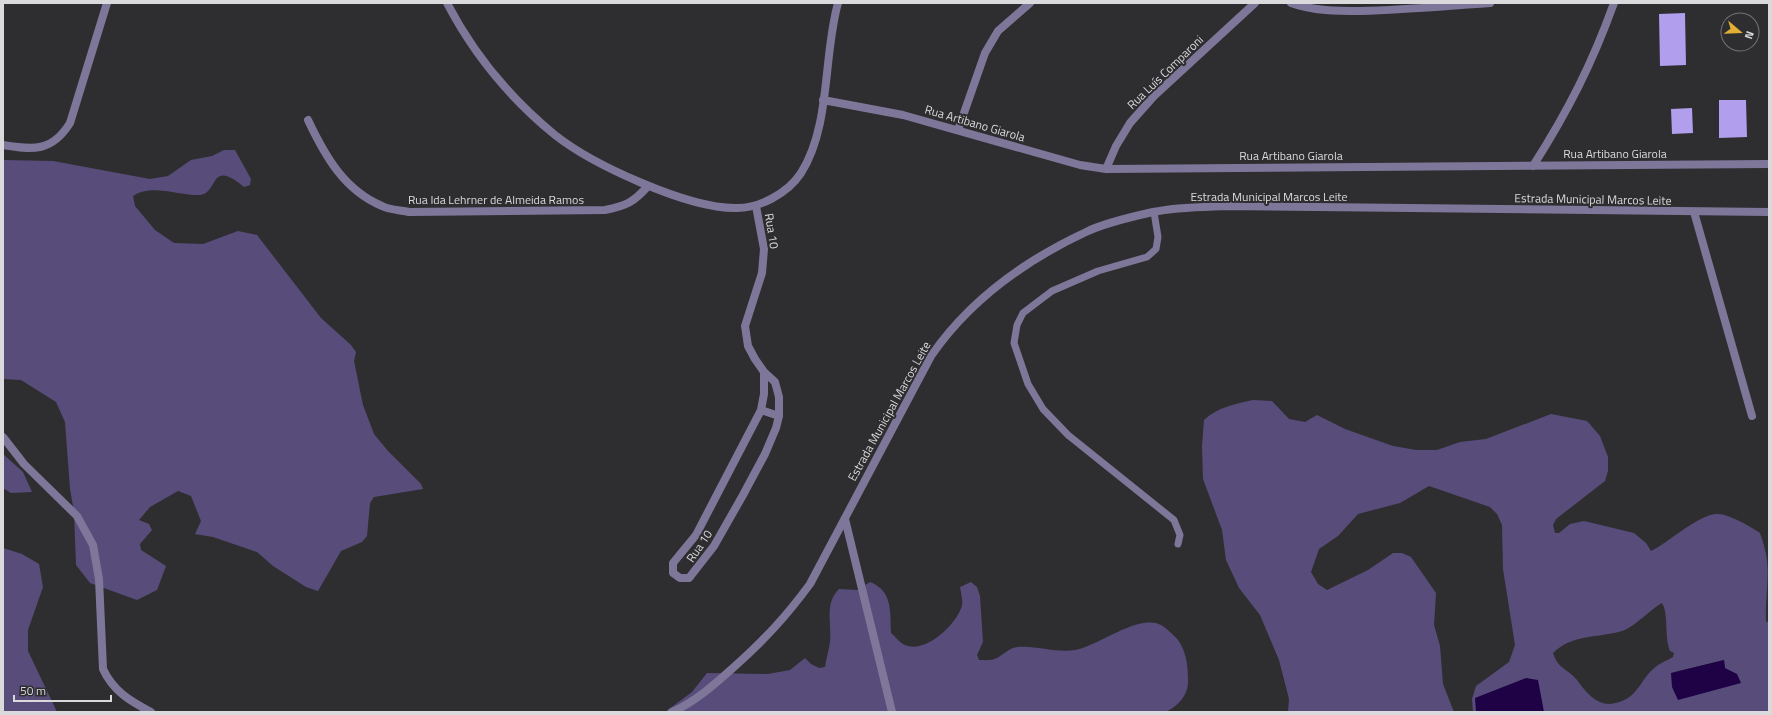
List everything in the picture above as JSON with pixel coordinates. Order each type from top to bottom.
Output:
[{"type":"street","points":[[3,145],[30,149],[49,145],[62,135],[70,123],[107,3]]},
{"type":"street","points":[[447,3],[484,62],[511,93],[556,135],[606,166],[648,186],[713,207],[736,208],[756,206],[783,192],[801,174],[812,151],[819,127],[832,22],[838,3]]},
{"type":"street","points":[[958,130],[985,53],[998,31],[1030,3]]},
{"type":"street","name":"Rua Luís Comparoni","points":[[1106,169],[1116,146],[1130,123],[1154,96],[1255,3]]},
{"type":"street","points":[[1291,3],[1300,6],[1343,11],[1385,10],[1490,3]]},
{"type":"street","points":[[1533,166],[1576,93],[1596,50],[1614,3]]},
{"type":"street","name":"Rua Artibano Giarola","points":[[823,100],[903,115],[1080,165],[1106,169],[1769,164]]},
{"type":"street","name":"Rua Ida Lehrner de Almeida Ramos","points":[[308,120],[324,153],[346,183],[364,197],[383,207],[409,212],[605,210],[622,207],[636,199],[648,186]]},
{"type":"street","name":"Rua 10","points":[[756,206],[764,249],[762,273],[745,326],[748,346],[764,372],[775,382],[779,397],[779,416],[776,428],[765,454],[714,546],[689,578],[680,578],[673,573],[673,563],[696,535],[761,410],[764,394],[764,372]]},
{"type":"street","name":"Estrada Municipal Marcos Leite","points":[[672,712],[714,685],[768,637],[790,612],[810,584],[931,356],[947,333],[981,299],[1026,265],[1087,231],[1154,212],[1184,208],[1226,206],[1769,212]]},
{"type":"street","points":[[1694,212],[1752,416]]},
{"type":"street","points":[[761,410],[779,416]]},
{"type":"street","points":[[3,437],[24,464],[77,516],[92,545],[99,579],[103,669],[109,682],[118,693],[151,712]]},
{"type":"street","points":[[845,519],[892,712]]},
{"type":"lane","points":[[1154,212],[1158,237],[1156,249],[1147,257],[1098,271],[1052,291],[1023,313],[1017,325],[1014,343],[1028,384],[1043,409],[1068,435],[1174,520],[1180,534],[1178,544]]},
{"type":"shaded area","points":[[224,150],[235,150],[251,179],[250,185],[244,187],[233,179],[220,176],[206,193],[200,195],[157,190],[140,192],[133,196],[135,206],[155,230],[174,243],[203,244],[238,231],[257,235],[321,318],[351,345],[356,352],[354,361],[363,405],[374,434],[388,451],[421,484],[423,489],[374,497],[370,503],[367,536],[362,542],[341,551],[318,591],[306,587],[273,566],[257,552],[213,537],[195,534],[201,521],[191,496],[178,491],[150,507],[139,520],[149,524],[152,530],[140,544],[141,550],[166,566],[157,590],[137,600],[90,583],[76,565],[74,512],[70,489],[65,422],[56,402],[21,380],[3,379],[3,160],[53,161],[150,179],[168,176],[191,160],[212,156]]},
{"type":"shaded area","points":[[1253,400],[1272,401],[1289,419],[1305,422],[1317,415],[1345,429],[1393,446],[1416,450],[1437,450],[1460,442],[1486,439],[1551,414],[1587,421],[1600,436],[1608,457],[1608,471],[1605,481],[1556,519],[1553,525],[1555,533],[1559,533],[1570,524],[1584,521],[1634,533],[1646,543],[1651,551],[1702,518],[1718,514],[1734,518],[1760,533],[1767,561],[1766,621],[1769,623],[1769,712],[1473,712],[1472,699],[1476,686],[1509,662],[1515,645],[1503,569],[1502,525],[1497,514],[1490,507],[1429,486],[1400,503],[1358,514],[1338,536],[1319,549],[1311,572],[1318,584],[1327,590],[1368,570],[1393,553],[1402,553],[1411,557],[1436,593],[1434,625],[1440,646],[1443,684],[1454,712],[1288,712],[1289,699],[1279,660],[1260,615],[1239,588],[1226,560],[1222,530],[1203,479],[1202,446],[1204,420],[1221,409]],"holes":[[[1662,603],[1665,613],[1668,645],[1670,651],[1674,653],[1673,657],[1659,664],[1652,670],[1635,692],[1628,698],[1611,704],[1598,701],[1587,693],[1577,680],[1557,662],[1553,653],[1560,647],[1577,640],[1622,631],[1637,622]],[[1724,660],[1725,668],[1671,673]]]},
{"type":"shaded area","points":[[3,454],[23,472],[32,492],[11,493],[3,488]]},
{"type":"shaded area","points":[[3,548],[22,554],[39,564],[43,587],[28,630],[28,651],[57,712],[3,712]]},
{"type":"shaded area","points":[[870,582],[883,591],[889,603],[891,633],[903,644],[911,647],[920,646],[929,642],[946,630],[959,614],[962,606],[960,587],[971,582],[977,587],[980,596],[983,642],[977,655],[979,660],[995,659],[1009,650],[1018,647],[1031,647],[1060,651],[1075,650],[1142,623],[1152,622],[1161,625],[1176,637],[1183,648],[1187,666],[1187,690],[1185,695],[1175,707],[1166,712],[665,712],[692,692],[707,673],[768,674],[790,670],[805,658],[811,664],[819,668],[825,667],[830,642],[830,607],[834,595],[839,589],[857,590]]},
{"type":"shaded area","points":[[1724,660],[1725,668],[1737,674],[1741,683],[1678,700],[1672,687],[1671,673]]},
{"type":"shaded area","points":[[1526,678],[1538,680],[1544,712],[1476,712],[1475,698]]},
{"type":"building","points":[[1685,13],[1686,65],[1660,66],[1659,14]]},
{"type":"building","points":[[1719,100],[1746,100],[1747,137],[1719,138]]},
{"type":"building","points":[[1692,108],[1693,133],[1672,134],[1671,109]]}]
